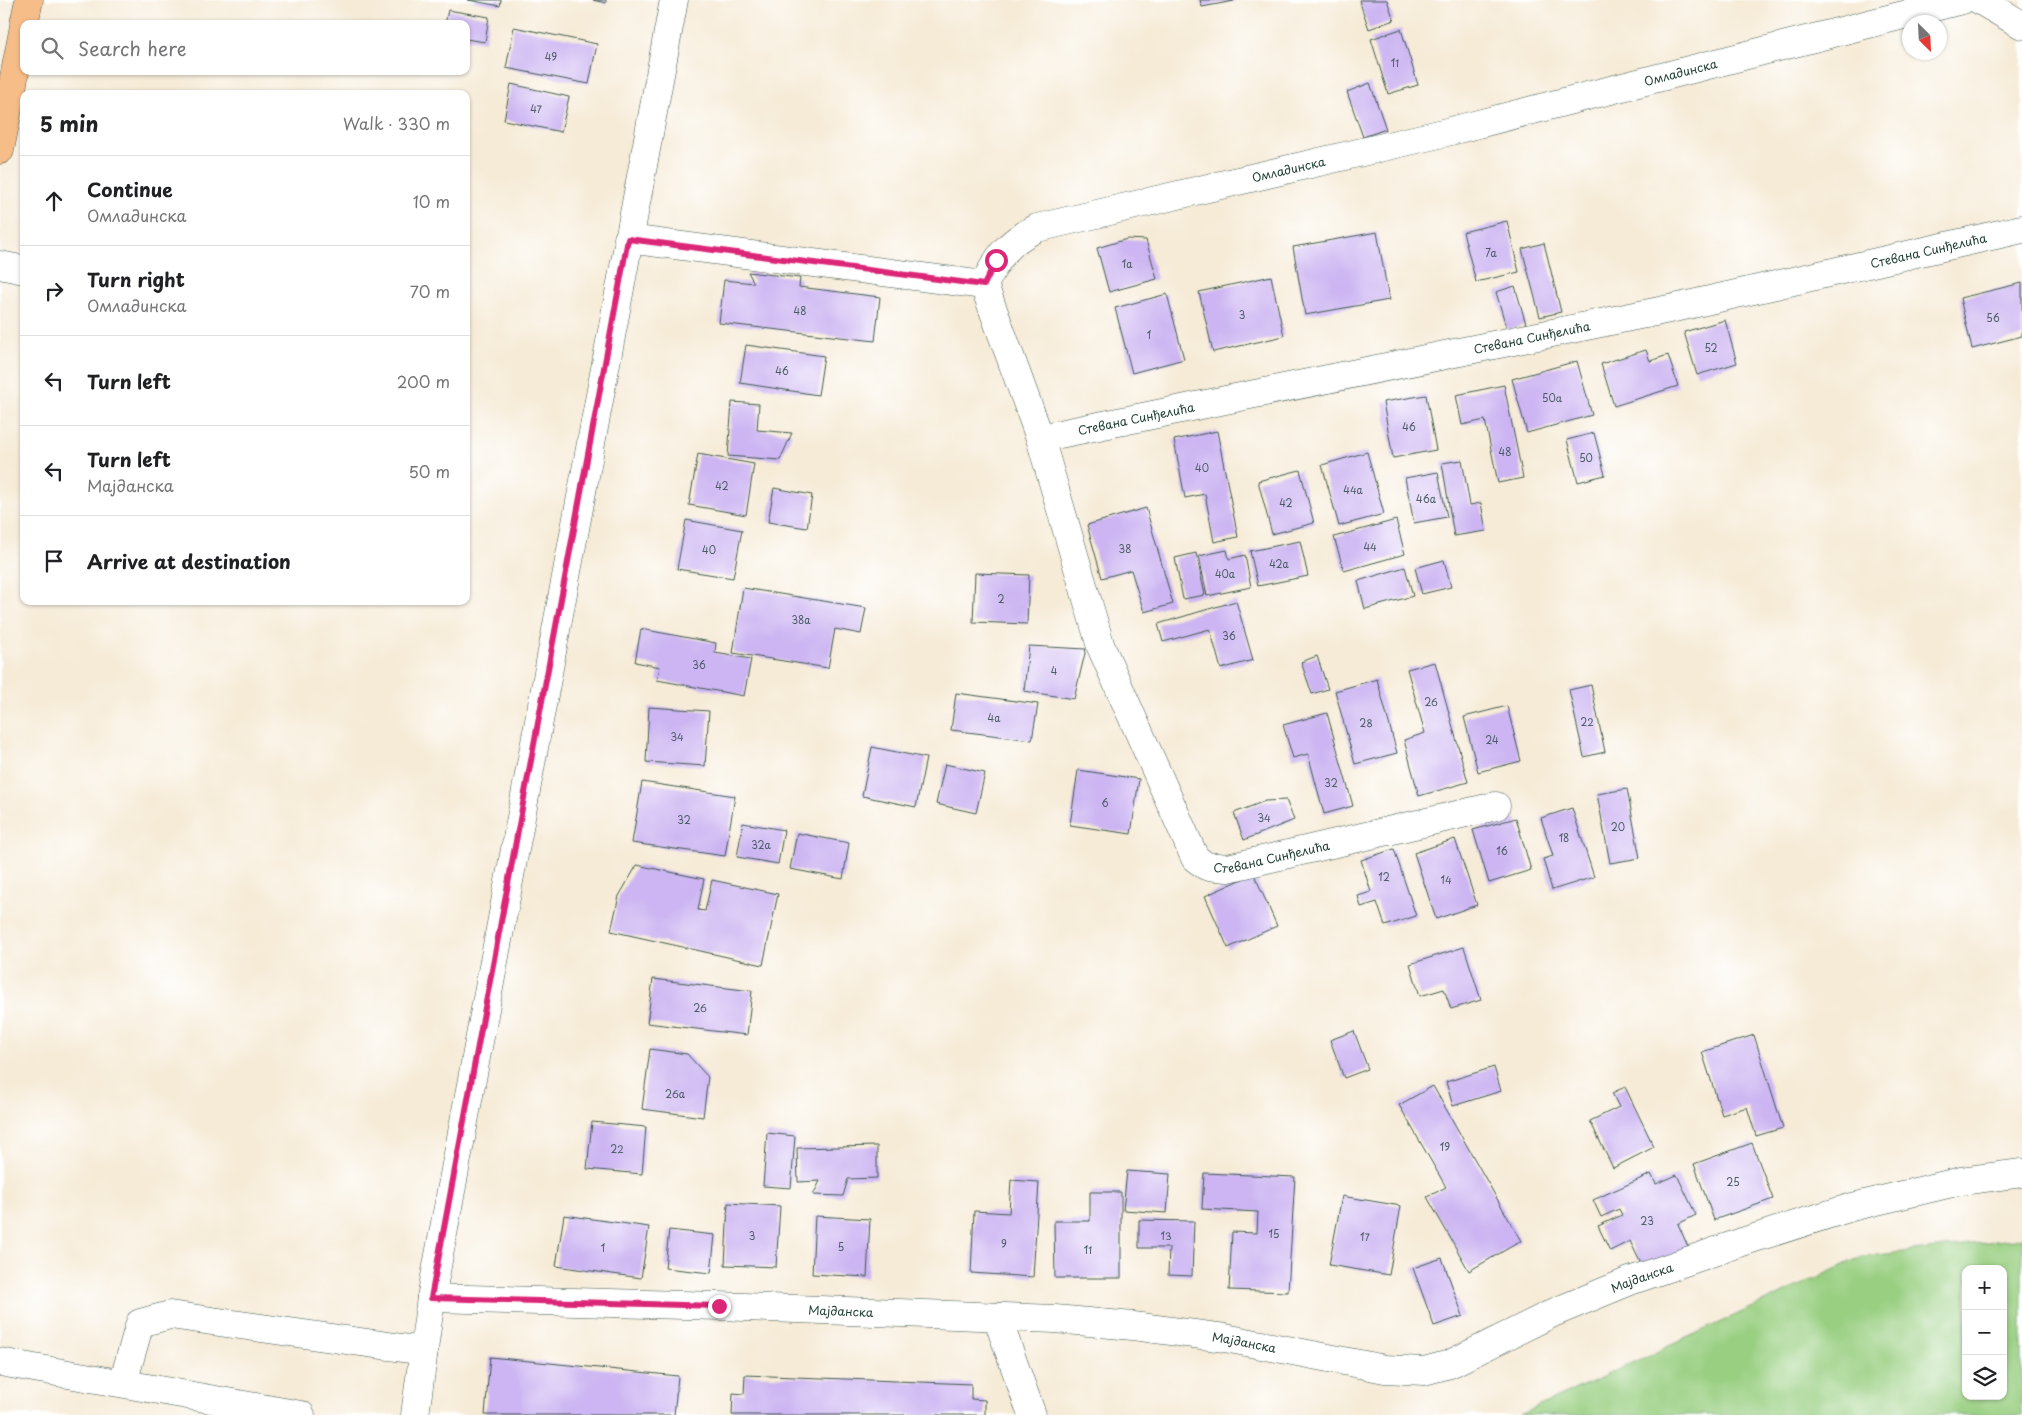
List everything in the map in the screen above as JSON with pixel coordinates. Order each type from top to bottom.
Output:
[{"type":"main road","points":[[25,20],[29,0]]},
{"type":"main road","points":[[0,150],[20,46]]},
{"type":"street","points":[[416,1415],[431,1298],[674,0]]},
{"type":"street","name":"Омладинска","points":[[984,285],[996,260],[1007,247],[1021,236],[1037,228],[1439,134],[1962,0]]},
{"type":"street","points":[[1979,0],[2022,25]]},
{"type":"street","name":"Стевана Синђелића","points":[[1040,438],[1679,307],[2022,229]]},
{"type":"street","points":[[628,239],[984,285]]},
{"type":"street","points":[[0,265],[20,269]]},
{"type":"street","name":"Стевана Синђелића","points":[[984,285],[1040,438],[1101,647],[1195,858],[1206,866],[1228,868],[1496,806]]},
{"type":"street","name":"Мајданска","points":[[431,1298],[719,1306],[1055,1319],[1133,1326],[1226,1338],[1385,1369],[1424,1371],[1450,1364],[1555,1312],[1630,1281],[1745,1241],[1852,1207],[1961,1181],[2022,1173]]},
{"type":"street","points":[[123,1383],[140,1323],[170,1315],[424,1351]]},
{"type":"street","points":[[997,1317],[1032,1415]]},
{"type":"street","points":[[0,1362],[301,1415]]},
{"type":"green space","points":[[2022,1238],[2022,1415],[1520,1415],[1861,1257]]},
{"type":"building","points":[[468,0],[501,0],[500,6]]},
{"type":"building","points":[[593,0],[606,0],[606,3]]},
{"type":"building","points":[[1200,0],[1234,0],[1234,1],[1202,7]]},
{"type":"building","points":[[1359,0],[1387,0],[1394,20],[1369,29]]},
{"type":"building","points":[[448,10],[489,17],[485,42],[470,40],[470,20],[446,20]]},
{"type":"building","points":[[514,27],[597,44],[589,84],[506,68]]},
{"type":"building","points":[[1401,29],[1418,85],[1388,94],[1371,39]]},
{"type":"building","points":[[1370,83],[1386,129],[1363,137],[1347,92]]},
{"type":"building","points":[[511,84],[569,97],[561,132],[504,120]]},
{"type":"building","points":[[1507,221],[1519,272],[1476,282],[1463,232]]},
{"type":"building","points":[[1377,232],[1389,300],[1305,315],[1293,247]]},
{"type":"building","points":[[1127,239],[1146,240],[1157,279],[1109,292],[1097,248]]},
{"type":"building","points":[[1544,243],[1561,312],[1540,317],[1522,249]]},
{"type":"building","points":[[748,272],[800,278],[799,287],[880,297],[875,341],[719,323],[724,280],[754,283]]},
{"type":"building","points":[[1271,276],[1284,336],[1213,352],[1199,292]]},
{"type":"building","points":[[2022,283],[2022,336],[1972,349],[1960,298]]},
{"type":"building","points":[[1515,286],[1526,324],[1507,330],[1496,292]]},
{"type":"building","points":[[1167,294],[1184,359],[1132,373],[1115,308]]},
{"type":"building","points":[[1725,320],[1737,363],[1697,375],[1684,332]]},
{"type":"building","points":[[746,345],[824,356],[818,395],[740,383]]},
{"type":"building","points":[[1646,350],[1650,361],[1668,355],[1678,386],[1614,406],[1601,364]]},
{"type":"building","points":[[1577,361],[1592,415],[1527,433],[1512,379]]},
{"type":"building","points":[[1504,385],[1523,478],[1498,483],[1485,420],[1462,425],[1456,395]]},
{"type":"building","points":[[1426,395],[1436,450],[1393,458],[1383,402]]},
{"type":"building","points":[[732,402],[759,404],[757,430],[792,433],[780,460],[728,456]]},
{"type":"building","points":[[1217,431],[1238,537],[1214,542],[1205,494],[1185,498],[1174,440]]},
{"type":"building","points":[[1594,433],[1605,475],[1578,482],[1567,440]]},
{"type":"building","points":[[1367,452],[1384,514],[1339,526],[1322,465]]},
{"type":"building","points":[[698,454],[754,464],[746,515],[689,505]]},
{"type":"building","points":[[1462,460],[1470,505],[1481,503],[1486,531],[1454,536],[1442,463]]},
{"type":"building","points":[[1300,470],[1314,523],[1272,534],[1258,481]]},
{"type":"building","points":[[1438,472],[1447,517],[1414,523],[1405,478]]},
{"type":"building","points":[[774,488],[812,495],[807,528],[768,522]]},
{"type":"building","points":[[1146,508],[1173,604],[1144,612],[1131,570],[1102,578],[1087,525]]},
{"type":"building","points":[[686,520],[742,530],[733,578],[677,569]]},
{"type":"building","points":[[1396,520],[1405,554],[1344,571],[1334,537]]},
{"type":"building","points":[[1300,541],[1308,576],[1258,586],[1250,551]]},
{"type":"building","points":[[1227,550],[1229,559],[1245,555],[1251,587],[1207,596],[1199,556]]},
{"type":"building","points":[[1196,553],[1205,595],[1183,599],[1175,558]]},
{"type":"building","points":[[1444,560],[1451,587],[1422,594],[1415,568]]},
{"type":"building","points":[[1405,567],[1413,596],[1365,609],[1358,581]]},
{"type":"building","points":[[975,573],[1029,575],[1027,624],[973,622]]},
{"type":"building","points":[[743,588],[866,608],[861,634],[835,629],[828,668],[733,653]]},
{"type":"building","points":[[1236,601],[1253,660],[1221,669],[1210,629],[1163,642],[1158,624]]},
{"type":"building","points":[[641,629],[716,643],[715,653],[751,659],[744,696],[657,680],[660,667],[635,662]]},
{"type":"building","points":[[1029,646],[1086,649],[1074,699],[1024,691]]},
{"type":"building","points":[[1317,656],[1328,689],[1312,694],[1301,662]]},
{"type":"building","points":[[1435,662],[1468,782],[1419,796],[1404,740],[1425,733],[1407,669]]},
{"type":"building","points":[[1377,679],[1397,753],[1355,764],[1335,691]]},
{"type":"building","points":[[1591,685],[1605,752],[1584,757],[1569,690]]},
{"type":"building","points":[[956,693],[1038,704],[1032,740],[951,730]]},
{"type":"building","points":[[1507,706],[1521,761],[1478,772],[1464,717]]},
{"type":"building","points":[[649,707],[709,711],[705,766],[646,762]]},
{"type":"building","points":[[1327,713],[1353,806],[1324,814],[1308,754],[1293,758],[1283,725]]},
{"type":"building","points":[[872,747],[926,758],[916,807],[862,796]]},
{"type":"building","points":[[945,764],[985,773],[976,813],[936,804]]},
{"type":"building","points":[[1078,770],[1139,779],[1131,834],[1070,825]]},
{"type":"building","points":[[642,782],[735,796],[725,856],[632,843]]},
{"type":"building","points":[[1627,789],[1640,858],[1610,863],[1597,794]]},
{"type":"building","points":[[1286,800],[1294,820],[1244,840],[1234,813],[1265,801]]},
{"type":"building","points":[[1572,808],[1594,877],[1552,890],[1543,859],[1553,856],[1541,818]]},
{"type":"building","points":[[1516,818],[1531,870],[1489,883],[1473,830]]},
{"type":"building","points":[[743,823],[784,830],[778,864],[737,857]]},
{"type":"building","points":[[797,833],[849,843],[843,879],[790,869]]},
{"type":"building","points":[[1455,839],[1477,905],[1436,919],[1414,853]]},
{"type":"building","points":[[1394,849],[1416,916],[1385,926],[1377,902],[1361,907],[1358,896],[1371,892],[1361,860]]},
{"type":"building","points":[[637,865],[704,879],[698,910],[705,911],[712,880],[778,894],[763,965],[611,931],[619,896]]},
{"type":"building","points":[[1254,874],[1277,926],[1228,948],[1205,896]]},
{"type":"building","points":[[1464,947],[1481,1000],[1451,1009],[1444,989],[1420,996],[1410,964]]},
{"type":"building","points":[[653,979],[752,991],[747,1035],[647,1023]]},
{"type":"building","points":[[1354,1031],[1368,1069],[1344,1078],[1330,1040]]},
{"type":"building","points":[[1754,1035],[1783,1128],[1756,1136],[1747,1107],[1722,1115],[1702,1052]]},
{"type":"building","points":[[650,1049],[687,1054],[708,1077],[703,1117],[642,1109]]},
{"type":"building","points":[[1494,1067],[1501,1091],[1453,1106],[1446,1082]]},
{"type":"building","points":[[1433,1086],[1521,1241],[1469,1271],[1427,1197],[1446,1187],[1399,1105]]},
{"type":"building","points":[[1625,1087],[1654,1147],[1613,1168],[1590,1121],[1619,1107],[1612,1093]]},
{"type":"building","points":[[592,1122],[646,1127],[642,1174],[587,1169]]},
{"type":"building","points":[[767,1133],[795,1136],[791,1188],[763,1186]]},
{"type":"building","points":[[1752,1143],[1773,1199],[1714,1220],[1694,1164]]},
{"type":"building","points":[[877,1146],[877,1178],[848,1179],[843,1196],[813,1195],[820,1181],[798,1182],[797,1148]]},
{"type":"building","points":[[1127,1171],[1170,1174],[1167,1213],[1123,1210]]},
{"type":"building","points":[[1204,1173],[1295,1177],[1288,1292],[1229,1290],[1232,1232],[1257,1233],[1258,1212],[1202,1209]]},
{"type":"building","points":[[1651,1174],[1656,1184],[1677,1175],[1696,1215],[1678,1224],[1689,1249],[1644,1270],[1630,1241],[1610,1251],[1598,1226],[1622,1215],[1619,1209],[1601,1217],[1593,1200]]},
{"type":"building","points":[[1011,1180],[1039,1182],[1033,1277],[971,1273],[974,1211],[1009,1213]]},
{"type":"building","points":[[1090,1192],[1121,1192],[1121,1278],[1055,1278],[1054,1221],[1090,1221]]},
{"type":"building","points":[[1342,1196],[1401,1206],[1389,1275],[1329,1265]]},
{"type":"building","points":[[728,1203],[780,1206],[776,1267],[725,1265]]},
{"type":"building","points":[[564,1215],[649,1227],[641,1278],[556,1266]]},
{"type":"building","points":[[815,1216],[870,1219],[867,1277],[812,1274]]},
{"type":"building","points":[[1139,1220],[1194,1221],[1192,1276],[1168,1275],[1169,1248],[1139,1248]]},
{"type":"building","points":[[669,1230],[715,1235],[711,1273],[665,1268]]},
{"type":"building","points":[[1442,1258],[1463,1316],[1434,1326],[1413,1268]]},
{"type":"building","points":[[490,1357],[678,1376],[674,1415],[485,1415]]},
{"type":"building","points":[[745,1375],[971,1384],[971,1399],[985,1400],[985,1415],[732,1415],[733,1393],[744,1394]]},
{"type":"route","points":[[719,1306],[431,1298],[628,239],[984,285],[996,260]]}]
